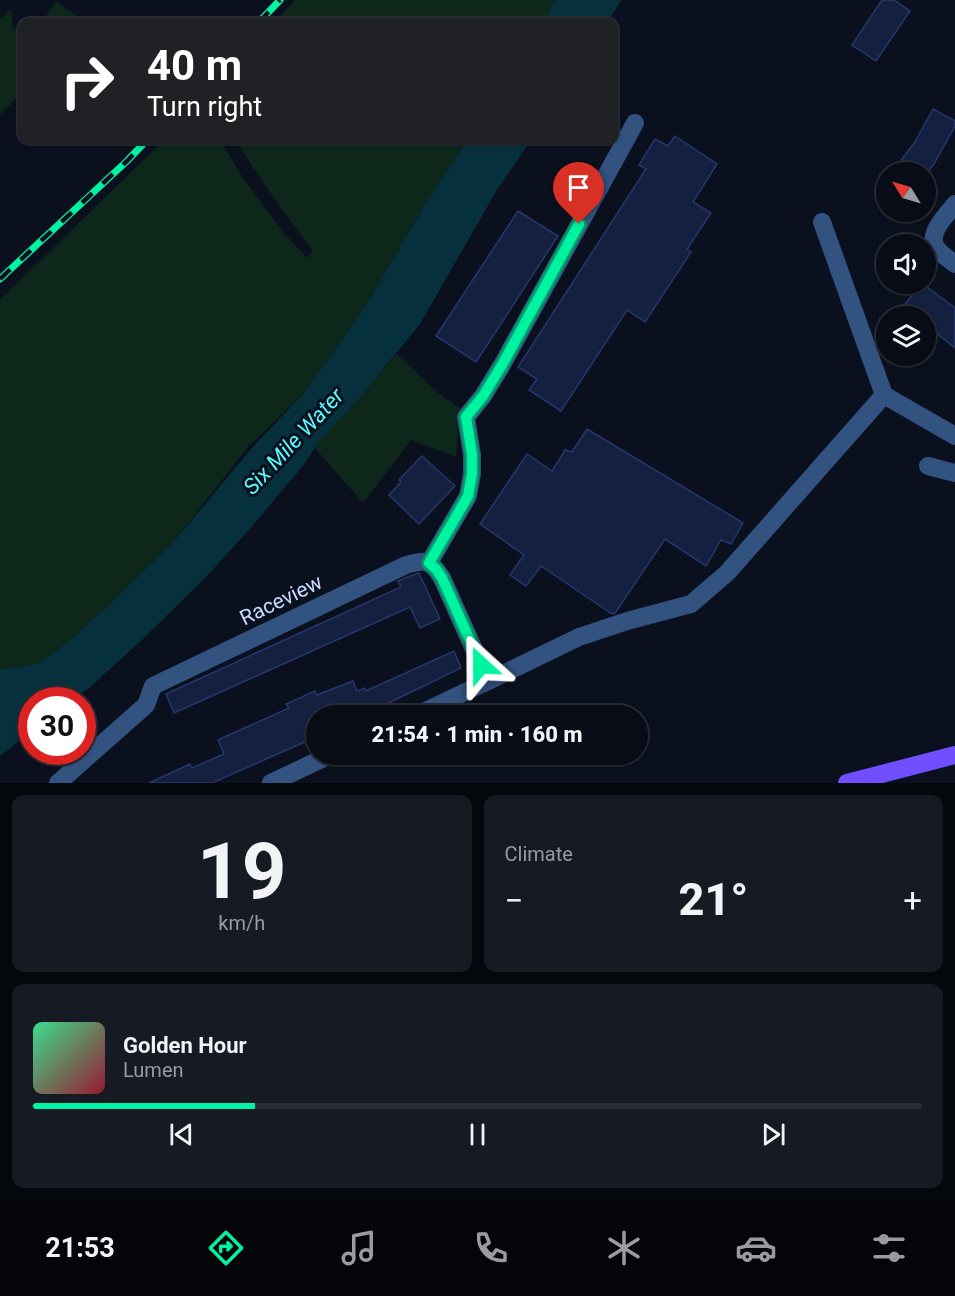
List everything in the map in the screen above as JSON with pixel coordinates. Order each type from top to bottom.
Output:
[{"type":"main road","points":[[847,783],[955,755]]},
{"type":"street","points":[[484,683],[481,665],[442,578],[429,563],[468,496],[472,474],[472,455],[466,417],[483,396],[502,365],[635,123]]},
{"type":"street","points":[[955,204],[935,231],[933,240],[936,249],[955,264]]},
{"type":"street","points":[[822,222],[884,395],[955,436]]},
{"type":"street","points":[[438,705],[579,638],[627,621],[691,604],[727,573],[884,395]]},
{"type":"street","points":[[928,466],[955,473]]},
{"type":"street","name":"Raceview","points":[[58,783],[146,705],[153,686],[406,565],[420,561],[429,563]]},
{"type":"street","points":[[271,783],[309,765]]},
{"type":"green space","points":[[295,0],[557,0],[546,18],[279,18]]},
{"type":"green space","points":[[56,1],[79,18],[45,18]]},
{"type":"green space","points":[[11,9],[13,29],[18,26],[18,96],[0,115],[0,19]]},
{"type":"green space","points":[[160,144],[222,144],[243,178],[283,232],[307,258],[313,251],[292,224],[239,144],[466,144],[420,212],[369,300],[302,395],[248,447],[175,540],[68,642],[38,663],[0,669],[0,300]]},
{"type":"green space","points":[[397,354],[436,391],[460,409],[456,457],[411,440],[363,503],[315,448]]},
{"type":"water","points":[[555,0],[622,0],[610,18],[546,18]]},
{"type":"water","name":"Six Mile Water","points":[[465,144],[528,144],[497,190],[420,324],[357,401],[320,440],[302,467],[248,531],[203,580],[90,687],[18,687],[18,742],[0,756],[0,669],[38,663],[68,642],[175,540],[251,449],[302,395],[369,300],[422,209]]},
{"type":"building","points":[[882,0],[894,0],[910,11],[876,61],[852,45]]},
{"type":"building","points":[[933,109],[955,121],[955,126],[935,162],[900,162],[915,142]]},
{"type":"building","points":[[675,136],[717,164],[693,202],[711,213],[687,249],[691,252],[645,322],[627,310],[561,411],[529,390],[537,379],[518,367],[646,169],[639,165],[655,139],[668,146]]},
{"type":"building","points":[[518,211],[558,236],[476,362],[436,336]]},
{"type":"building","points":[[913,294],[936,294],[955,308],[955,348],[936,333],[936,306],[904,306]]},
{"type":"building","points":[[587,429],[743,523],[731,544],[721,540],[706,566],[665,539],[615,613],[612,614],[541,566],[526,586],[510,575],[524,555],[480,524],[527,454],[552,471],[565,450],[572,452]]},
{"type":"building","points":[[422,456],[455,486],[419,524],[389,495],[401,482],[399,480]]},
{"type":"building","points":[[419,573],[440,619],[420,628],[410,607],[174,713],[166,694],[401,587],[398,581]]},
{"type":"building","points":[[454,651],[461,668],[384,705],[306,705],[306,741],[212,783],[149,783],[190,764],[192,768],[224,754],[218,740],[289,708],[286,704],[315,691],[317,695],[353,681],[357,691],[365,688],[366,691]]},
{"type":"railway","points":[[263,18],[280,0]]},
{"type":"railway","points":[[0,279],[143,144]]},
{"type":"route","points":[[481,665],[442,578],[429,563],[468,496],[472,474],[472,455],[466,417],[483,396],[502,365],[579,224]]}]
